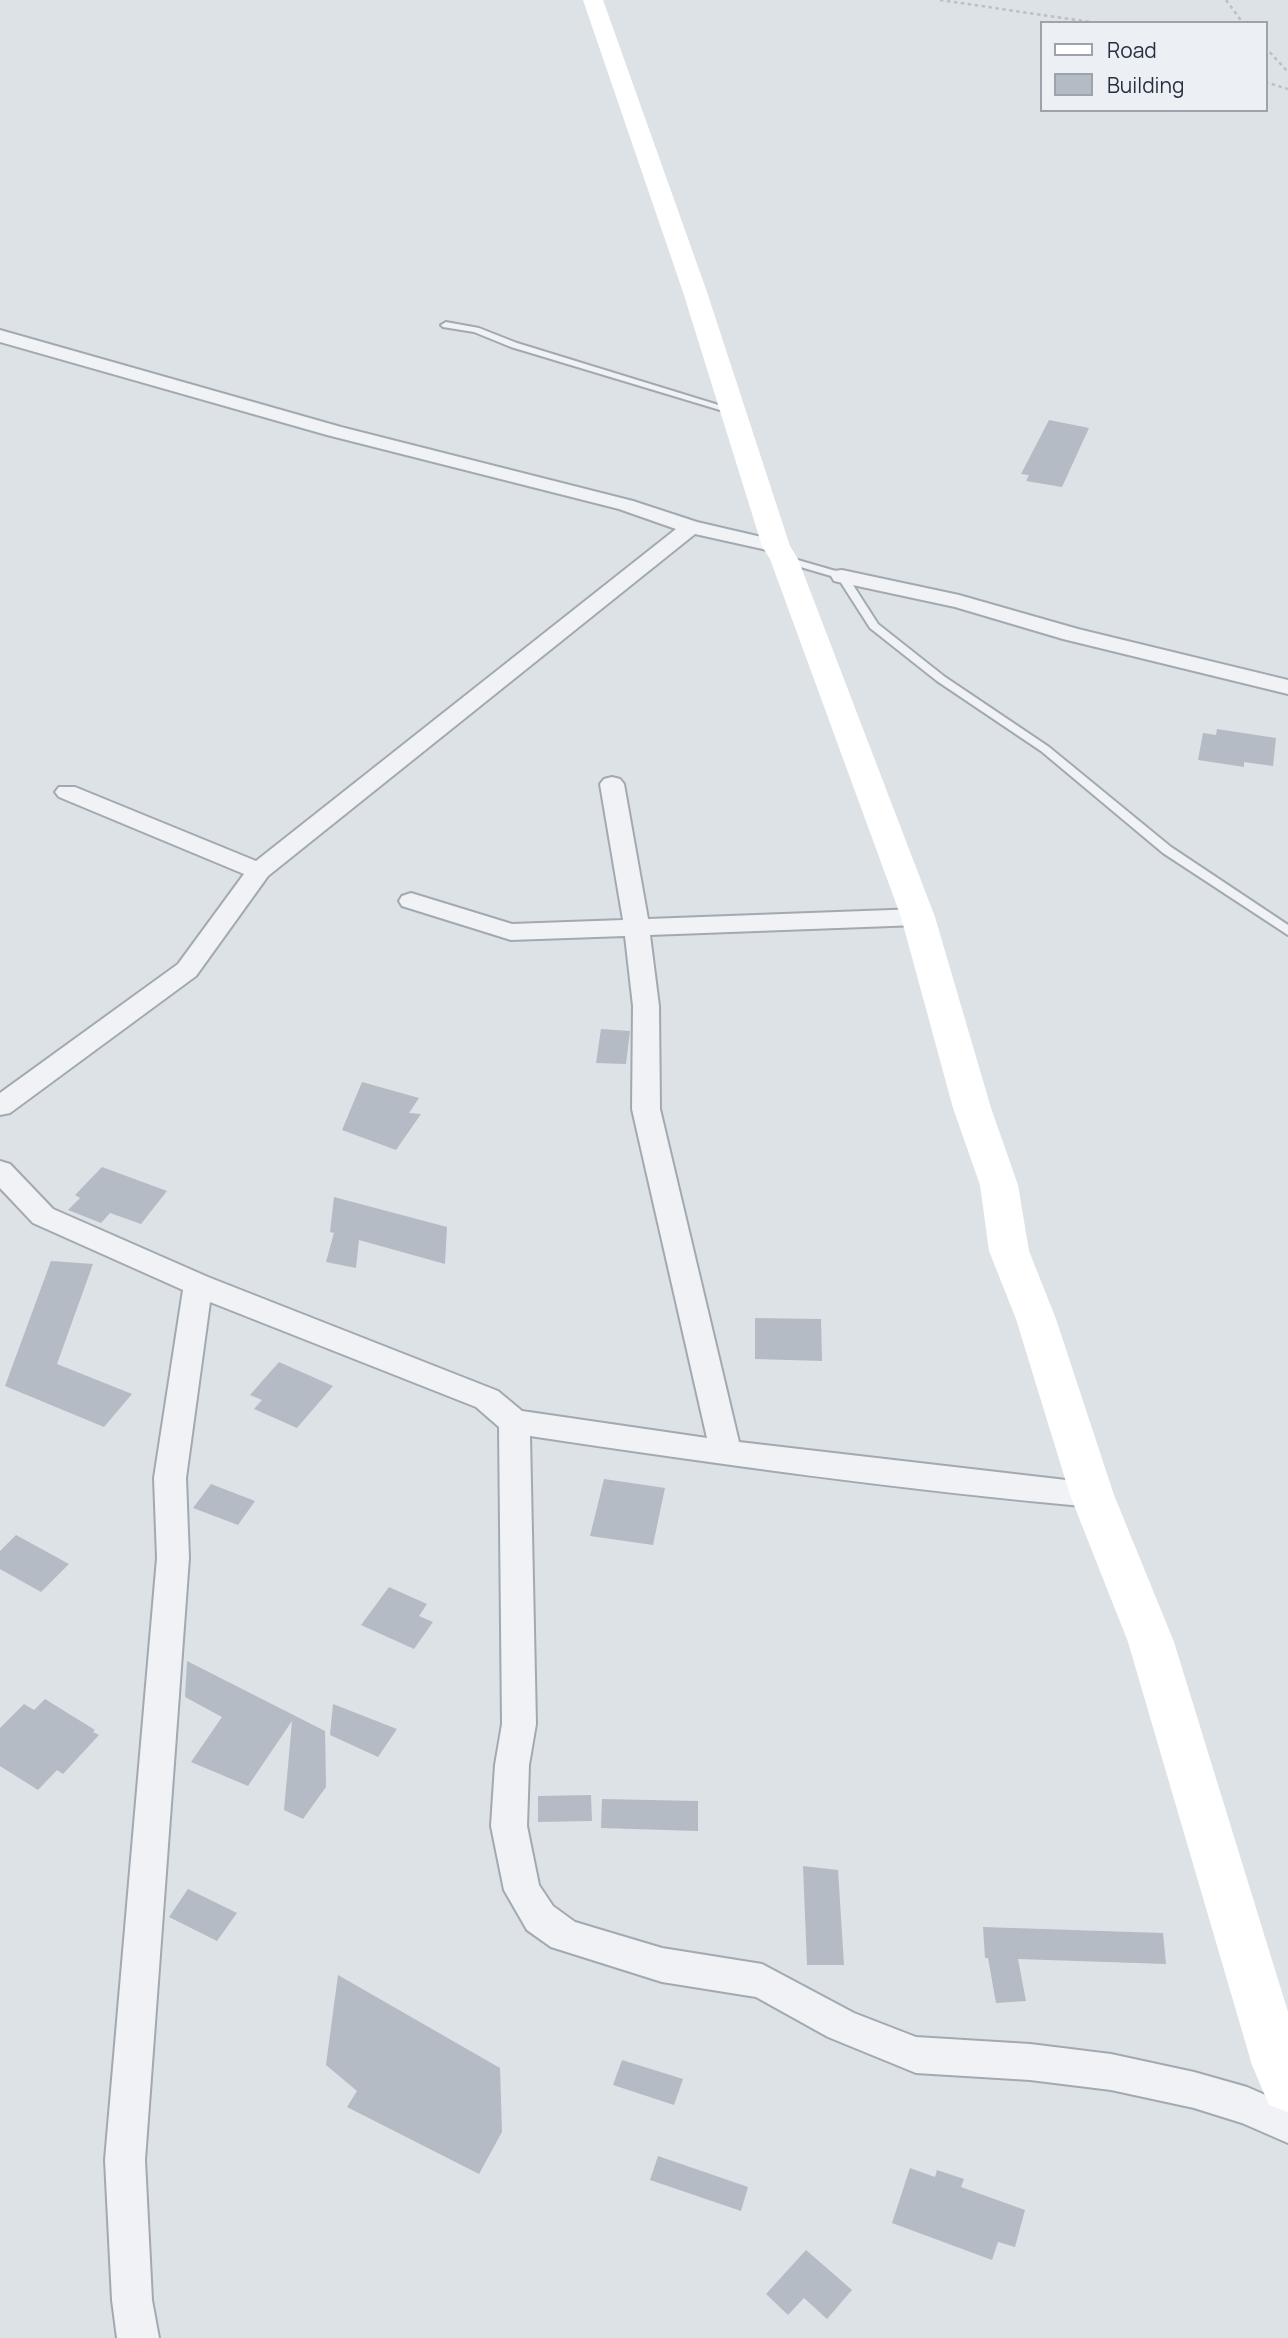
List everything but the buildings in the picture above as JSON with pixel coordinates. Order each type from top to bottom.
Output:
[{"type":"main road","points":[[593,0],[695,292],[780,552],[918,917],[972,1108],[999,1185],[1009,1251],[1037,1319],[1092,1494],[1151,1642],[1278,2065],[1288,2087]]},
{"type":"street","points":[[0,336],[334,431],[625,505],[780,552]]},
{"type":"street","points":[[0,1106],[187,970],[260,871],[691,527]]},
{"type":"street","points":[[842,576],[959,601],[1072,634],[1288,687]]},
{"type":"street","points":[[612,784],[637,928],[646,1006],[646,1109],[726,1454]]},
{"type":"street","points":[[67,792],[260,871]]},
{"type":"street","points":[[411,901],[511,932],[918,917]]},
{"type":"street","points":[[0,1171],[43,1216],[198,1284],[487,1399],[514,1422],[726,1454],[992,1486],[1092,1494]]},
{"type":"street","points":[[138,2338],[132,2300],[125,2160],[173,1558],[170,1478],[198,1284]]},
{"type":"street","points":[[514,1422],[519,1724],[512,1765],[509,1826],[522,1890],[540,1918],[564,1935],[662,1965],[762,1981],[841,2025],[916,2055],[1030,2062],[1111,2072],[1194,2090],[1247,2106],[1288,2124]]},
{"type":"lane","points":[[446,325],[476,331],[733,411]]},
{"type":"lane","points":[[780,552],[842,576],[874,626],[941,679],[1045,749],[1167,850],[1288,931]]},
{"type":"path","points":[[940,0],[1083,21]]},
{"type":"path","points":[[1226,0],[1242,21]]},
{"type":"path","points":[[1267,49],[1288,72]]},
{"type":"path","points":[[1267,83],[1288,89]]}]
